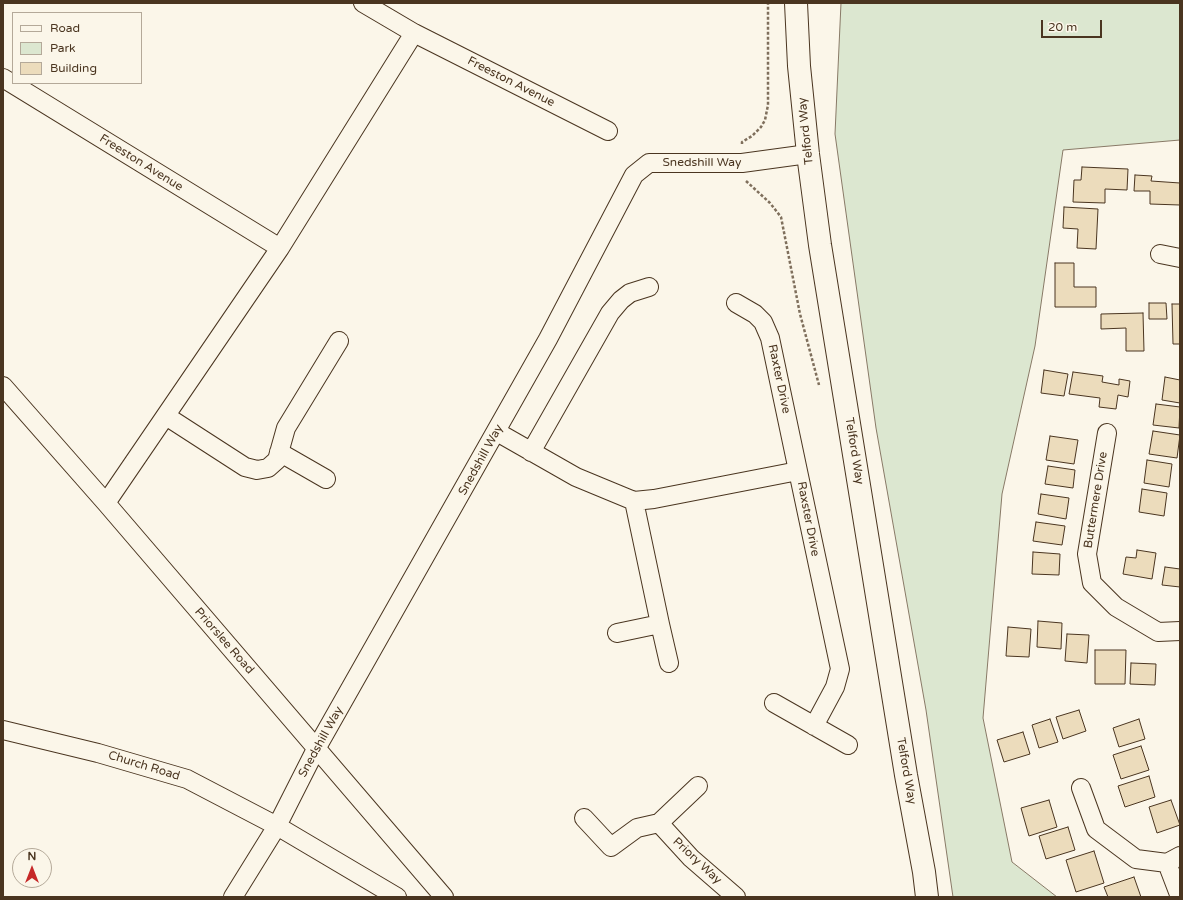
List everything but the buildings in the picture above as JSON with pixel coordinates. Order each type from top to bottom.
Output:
[{"type":"main road","name":"Telford Way","points":[[796,3],[799,66],[808,154],[820,245],[906,775],[924,872],[926,897]]},
{"type":"street","name":"Freeston Avenue","points":[[363,3],[414,33],[608,131]]},
{"type":"street","points":[[106,503],[280,248],[414,33]]},
{"type":"street","name":"Freeston Avenue","points":[[3,78],[12,84]]},
{"type":"street","name":"Freeston Avenue","points":[[13,84],[280,248]]},
{"type":"street","name":"Snedshill Way","points":[[234,897],[277,826],[316,749],[497,432],[548,339],[634,175],[649,163],[742,163],[808,154]]},
{"type":"street","points":[[1160,254],[1180,258]]},
{"type":"street","points":[[531,452],[610,313],[621,300],[630,293],[649,287]]},
{"type":"street","name":"Raxter Drive","points":[[736,303],[746,307],[756,314],[763,322],[770,338],[798,471]]},
{"type":"street","points":[[166,416],[245,467],[257,470],[268,468],[277,460],[286,428],[339,341]]},
{"type":"street","name":"Priorslee Road","points":[[3,386],[106,503],[444,897]]},
{"type":"street","name":"Raxster Drive","points":[[497,432],[576,477],[634,501],[654,499],[798,471],[840,669],[835,687],[814,726]]},
{"type":"street","name":"Buttermere Drive","points":[[1107,432],[1087,554],[1092,583],[1116,607],[1158,632],[1180,631]]},
{"type":"street","points":[[279,452],[326,479]]},
{"type":"street","points":[[634,501],[660,624],[670,663]]},
{"type":"street","points":[[617,633],[660,624]]},
{"type":"street","points":[[774,703],[848,745]]},
{"type":"street","name":"Church Road","points":[[3,730],[98,753],[187,779],[277,826]]},
{"type":"street","points":[[584,818],[611,847],[637,828],[658,823],[698,786]]},
{"type":"street","points":[[1081,788],[1096,829],[1136,859],[1174,860],[1180,897]]},
{"type":"street","name":"Priory Way","points":[[658,823],[691,858],[736,897]]},
{"type":"street","points":[[277,826],[397,897]]},
{"type":"path","points":[[742,146],[742,142],[752,136],[761,127],[765,120],[768,105],[768,3]]},
{"type":"green space","points":[[841,3],[1180,3],[1180,140],[1063,150],[1035,346],[1002,494],[983,718],[1012,862],[1057,897],[953,897],[926,710],[876,428],[835,134]]}]
